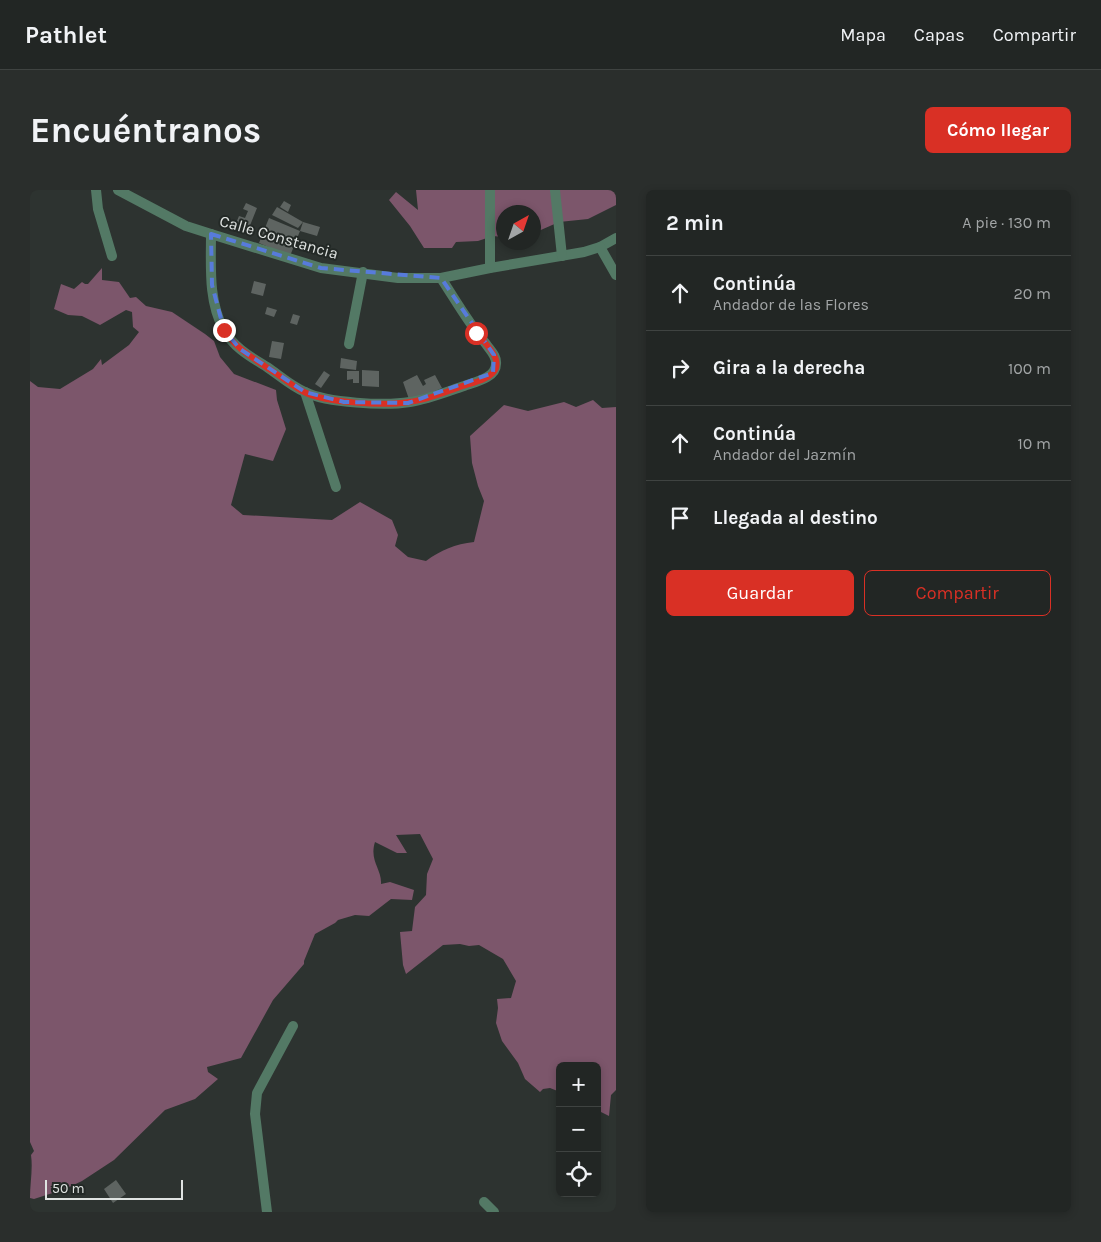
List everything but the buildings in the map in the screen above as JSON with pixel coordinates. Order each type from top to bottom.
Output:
[{"type":"street","points":[[96,190],[98,210],[112,256]]},
{"type":"street","name":"Calle Constancia","points":[[118,190],[186,226],[210,234],[321,268],[398,278],[441,278],[584,252],[600,247],[616,238]]},
{"type":"street","points":[[490,190],[490,268]]},
{"type":"street","points":[[555,190],[562,256]]},
{"type":"street","points":[[210,234],[212,285],[219,320],[230,340],[240,349],[305,392],[327,399],[344,402],[408,403],[428,399],[489,376],[496,368],[497,361],[476,333],[441,278]]},
{"type":"street","points":[[600,247],[616,275]]},
{"type":"street","points":[[349,344],[363,272]]},
{"type":"street","points":[[305,392],[336,486]]},
{"type":"street","points":[[267,1212],[255,1104],[257,1093],[293,1026]]},
{"type":"street","points":[[484,1202],[494,1212]]},
{"type":"highlighted area","points":[[211,234],[321,268],[441,278],[494,355],[493,373],[408,403],[344,402],[305,392],[240,349],[224,330],[212,285]]},
{"type":"shaded area","points":[[416,190],[616,190],[616,205],[588,219],[559,222],[541,230],[541,205],[496,205],[496,236],[478,241],[456,242],[452,248],[424,248],[410,226],[389,200],[396,192],[418,210]]},
{"type":"shaded area","points":[[102,268],[102,280],[119,282],[130,298],[136,297],[146,306],[172,312],[214,341],[220,357],[234,374],[276,390],[277,400],[286,429],[273,461],[245,454],[231,505],[243,515],[332,520],[360,502],[392,520],[398,535],[395,546],[408,557],[426,561],[448,548],[474,542],[484,501],[472,463],[470,436],[504,405],[528,411],[564,402],[576,407],[593,400],[602,408],[616,407],[616,1090],[611,1095],[609,1116],[601,1112],[601,1062],[556,1062],[556,1090],[550,1088],[543,1089],[540,1092],[525,1079],[518,1063],[502,1041],[496,1023],[497,999],[511,998],[516,981],[503,959],[479,945],[443,945],[406,974],[403,965],[400,932],[412,931],[415,907],[426,895],[427,874],[433,859],[420,834],[396,835],[407,853],[397,853],[375,842],[375,860],[381,884],[390,882],[414,890],[412,900],[391,899],[369,916],[355,915],[338,920],[315,934],[304,964],[273,1000],[241,1058],[207,1067],[208,1072],[218,1079],[195,1099],[165,1110],[114,1160],[82,1181],[65,1189],[34,1199],[30,1198],[31,1155],[34,1151],[30,1142],[30,381],[38,387],[60,389],[93,369],[101,359],[102,365],[129,345],[139,332],[133,327],[132,312],[126,310],[100,325],[82,316],[68,315],[54,309],[61,284],[74,289],[82,282],[88,284]]},
{"type":"route","points":[[224,330],[230,340],[240,349],[305,392],[344,402],[396,403],[428,399],[483,379],[493,373],[497,361],[476,333]]}]
